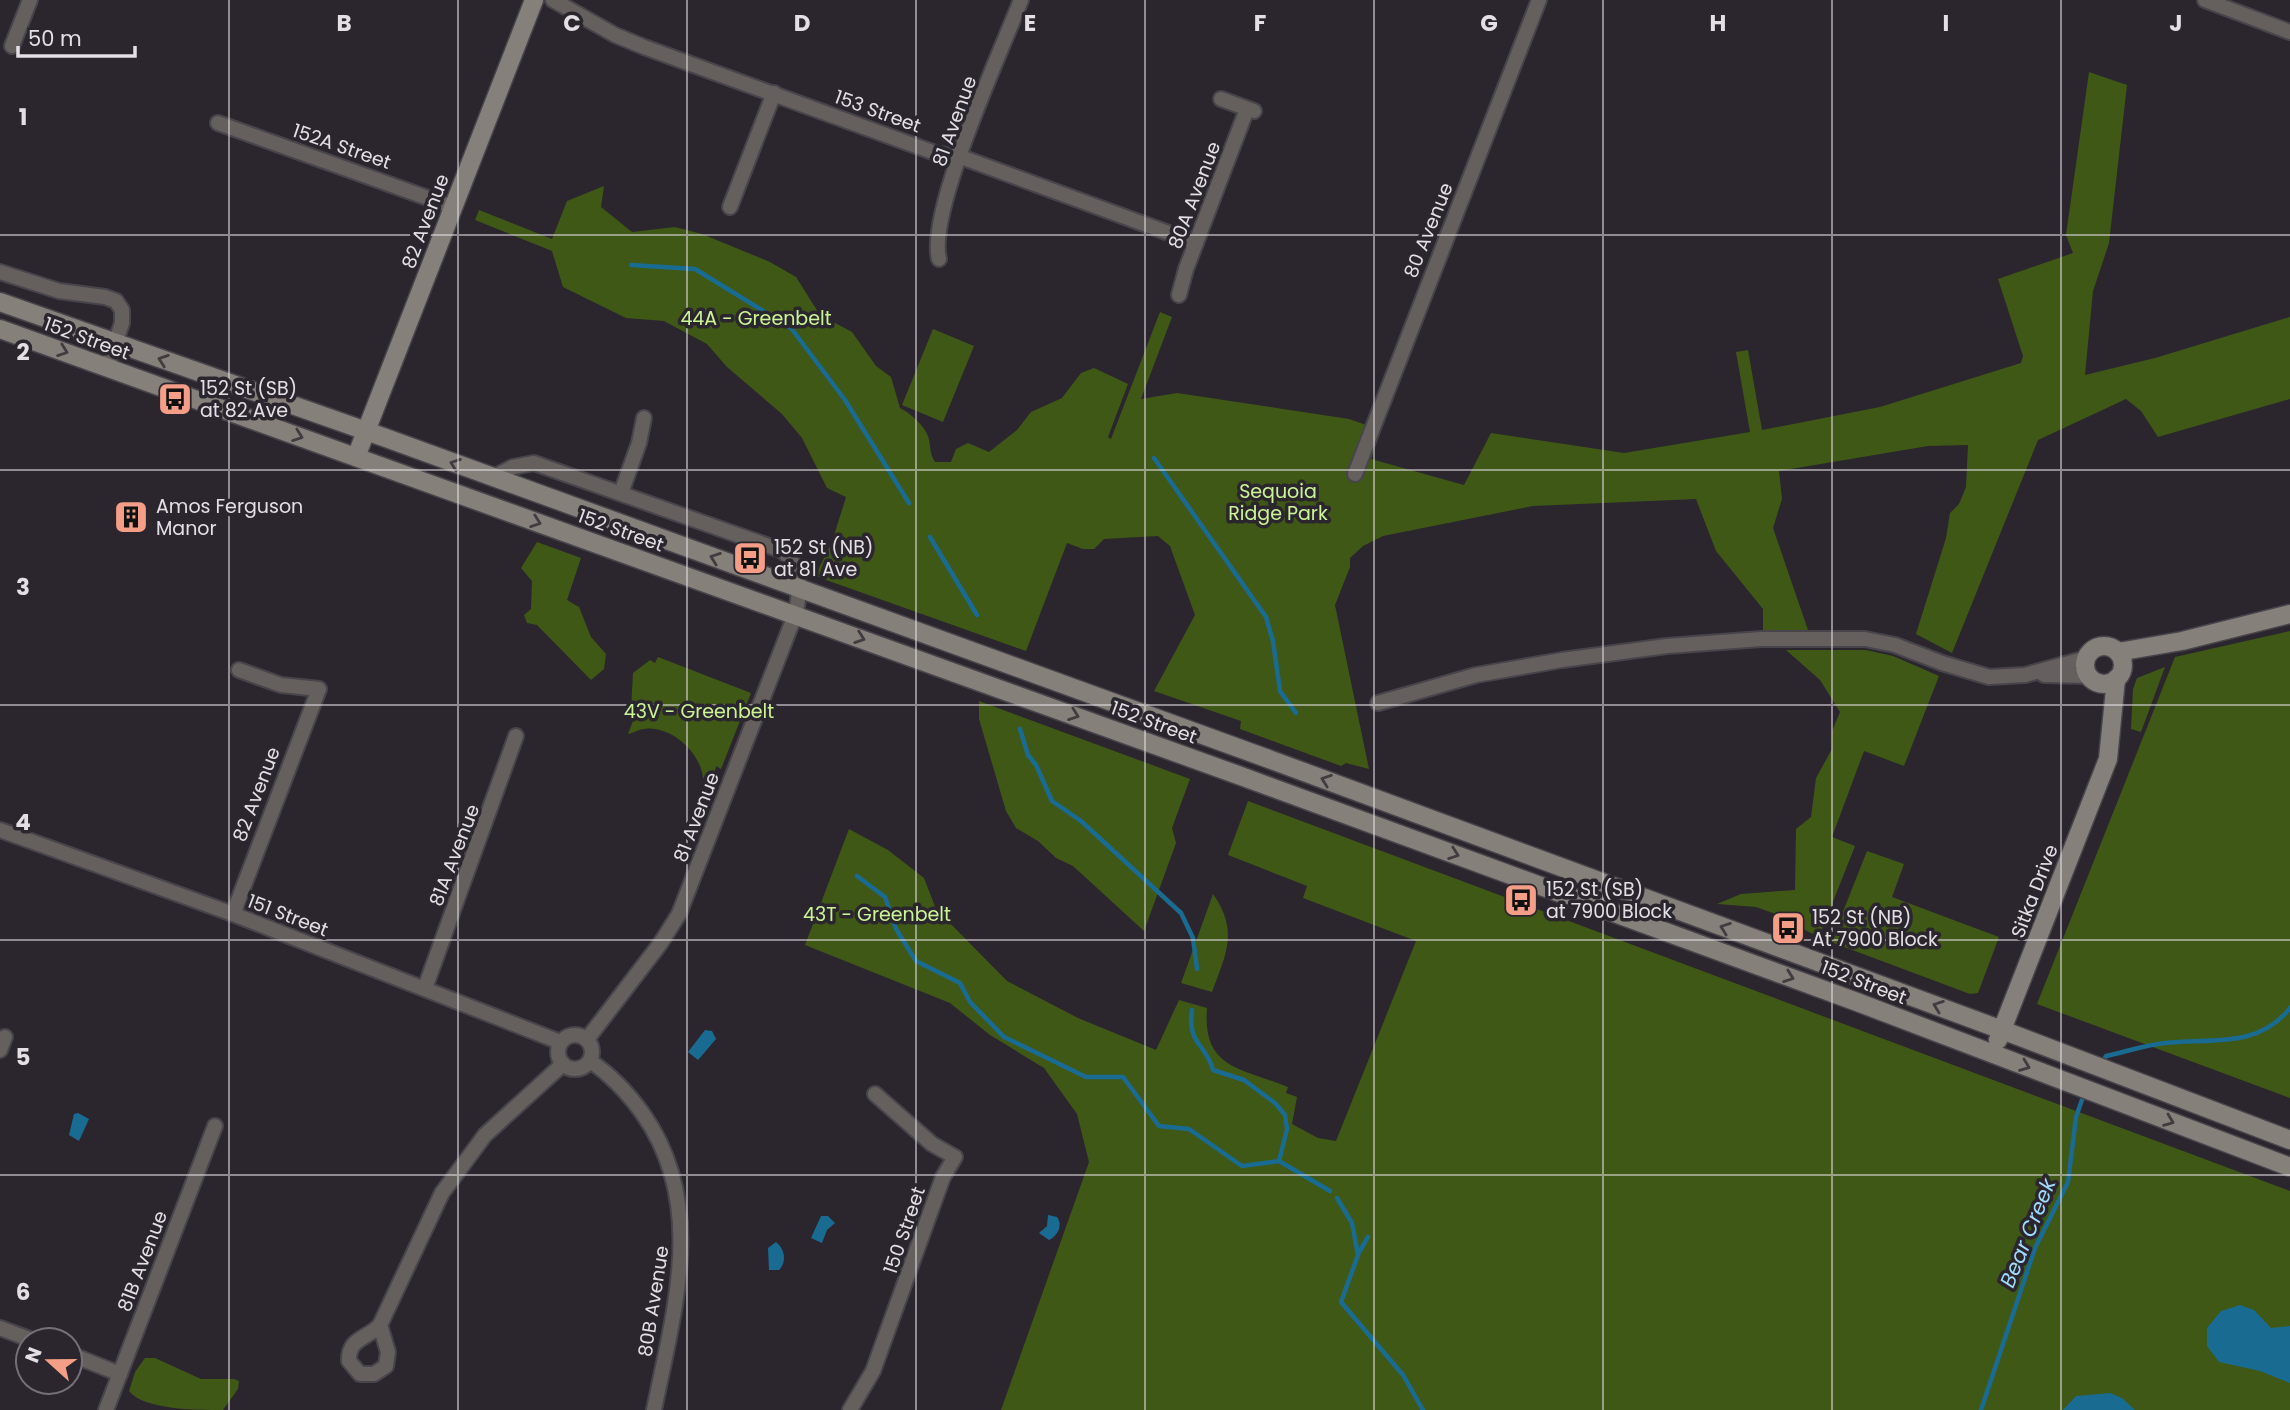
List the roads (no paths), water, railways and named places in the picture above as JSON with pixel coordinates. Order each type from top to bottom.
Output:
[{"type":"main road","name":"82 Avenue","points":[[356,457],[534,0]]},
{"type":"main road","name":"152 Street","points":[[0,302],[802,589],[2002,1030],[2290,1140]]},
{"type":"main road","name":"152 Street","points":[[0,329],[1857,1002],[2290,1167]]},
{"type":"main road","points":[[2105,670],[2182,641],[2290,614]]},
{"type":"main road","name":"Sitka Drive","points":[[1993,1054],[2108,760],[2111,742],[2105,670]]},
{"type":"street","points":[[12,46],[30,0]]},
{"type":"street","name":"153 Street","points":[[553,0],[628,41],[938,154],[961,157],[1196,243]]},
{"type":"street","name":"81 Avenue","points":[[939,259],[938,222],[1021,0]]},
{"type":"street","points":[[2205,0],[2290,32]]},
{"type":"street","name":"80 Avenue","points":[[1354,474],[1536,1]]},
{"type":"street","points":[[730,207],[774,93]]},
{"type":"street","name":"80A Avenue","points":[[1179,295],[1196,243],[1251,110],[1221,99]]},
{"type":"street","name":"152A Street","points":[[218,123],[453,207]]},
{"type":"street","points":[[0,272],[59,291],[114,299],[122,314],[116,344],[107,367]]},
{"type":"street","points":[[621,493],[639,443],[643,418]]},
{"type":"street","points":[[492,478],[513,467],[534,463],[621,493],[782,551],[792,561],[802,589]]},
{"type":"street","name":"81 Avenue","points":[[588,1038],[660,944],[679,914],[795,615],[802,589]]},
{"type":"street","points":[[1378,703],[1476,675],[1562,660],[1667,646],[1761,639],[1865,639],[1895,645],[1989,677],[2105,670]]},
{"type":"street","name":"82 Avenue","points":[[233,914],[319,689],[281,685],[239,670]]},
{"type":"street","name":"81A Avenue","points":[[425,988],[516,736]]},
{"type":"street","name":"151 Street","points":[[0,830],[233,914],[560,1042]]},
{"type":"street","points":[[578,1035],[588,1038],[593,1049],[590,1060],[577,1068],[563,1064],[556,1052],[560,1042],[578,1035]]},
{"type":"street","name":"80B Avenue","points":[[590,1060],[625,1090],[654,1130],[668,1161],[680,1204],[681,1271],[654,1410]]},
{"type":"street","points":[[380,1325],[430,1214],[452,1178],[485,1135],[563,1064]]},
{"type":"street","name":"150 Street","points":[[850,1410],[873,1371],[943,1177],[955,1157],[932,1144],[874,1094]]},
{"type":"street","name":"81B Avenue","points":[[106,1410],[215,1126]]},
{"type":"street","points":[[84,1360],[120,1374]]},
{"type":"water","points":[[705,1030],[712,1031],[716,1039],[698,1060],[688,1052]]},
{"type":"water","points":[[78,1113],[89,1119],[79,1141],[69,1135],[74,1114]]},
{"type":"water","points":[[1048,1215],[1057,1217],[1060,1223],[1057,1233],[1049,1240],[1039,1233],[1047,1226]]},
{"type":"water","points":[[821,1216],[828,1216],[835,1223],[827,1230],[822,1243],[811,1238]]},
{"type":"water","points":[[776,1242],[783,1252],[783,1263],[779,1270],[769,1270],[768,1248]]},
{"type":"water","points":[[2240,1305],[2254,1310],[2271,1328],[2290,1326],[2290,1383],[2260,1371],[2219,1362],[2207,1346],[2207,1328],[2221,1311]]},
{"type":"water","points":[[2110,1393],[2122,1398],[2135,1410],[2063,1410],[2076,1396]]},
{"type":"waterway","points":[[631,265],[695,269],[791,328],[845,400],[909,503]]},
{"type":"waterway","points":[[1154,458],[1266,617],[1273,641],[1280,691],[1296,713]]},
{"type":"waterway","points":[[930,537],[977,615]]},
{"type":"waterway","points":[[1020,729],[1028,755],[1036,765],[1052,801],[1081,821],[1181,913],[1193,938],[1197,969]]},
{"type":"waterway","points":[[857,876],[885,897],[896,929],[916,961],[960,983],[970,1002],[1004,1037],[1086,1077],[1123,1077],[1159,1126],[1189,1129],[1242,1166],[1279,1161]]},
{"type":"waterway","name":"Bear Creek","points":[[2103,1062],[2106,1056],[2150,1045],[2248,1036],[2277,1021],[2290,1008]]},
{"type":"waterway","points":[[1192,1010],[1192,1030],[1213,1070],[1244,1080],[1275,1103],[1285,1115],[1287,1129],[1279,1161],[1330,1191]]},
{"type":"waterway","name":"Bear Creek","points":[[1981,1410],[2035,1248],[2068,1182],[2076,1117],[2084,1094]]},
{"type":"waterway","points":[[1337,1198],[1352,1223],[1358,1255],[1341,1302],[1403,1375],[1423,1410]]},
{"type":"waterway","points":[[1358,1254],[1368,1237]]},
{"type":"place","name":"152 St (SB) at 82 Ave","points":[[175,399]]},
{"type":"place","name":"Amos Ferguson Manor","points":[[131,517]]},
{"type":"place","name":"152 St (NB) at 81 Ave","points":[[750,558]]},
{"type":"place","name":"152 St (SB) at 7900 Block","points":[[1521,900]]},
{"type":"place","name":"152 St (NB) At 7900 Block","points":[[1788,928]]},
{"type":"park label","name":"44A - Greenbelt","points":[[756,318]]},
{"type":"park label","name":"Sequoia Ridge Park","points":[[1278,502]]},
{"type":"park label","name":"43V - Greenbelt","points":[[699,711]]},
{"type":"park label","name":"43T - Greenbelt","points":[[877,914]]}]
